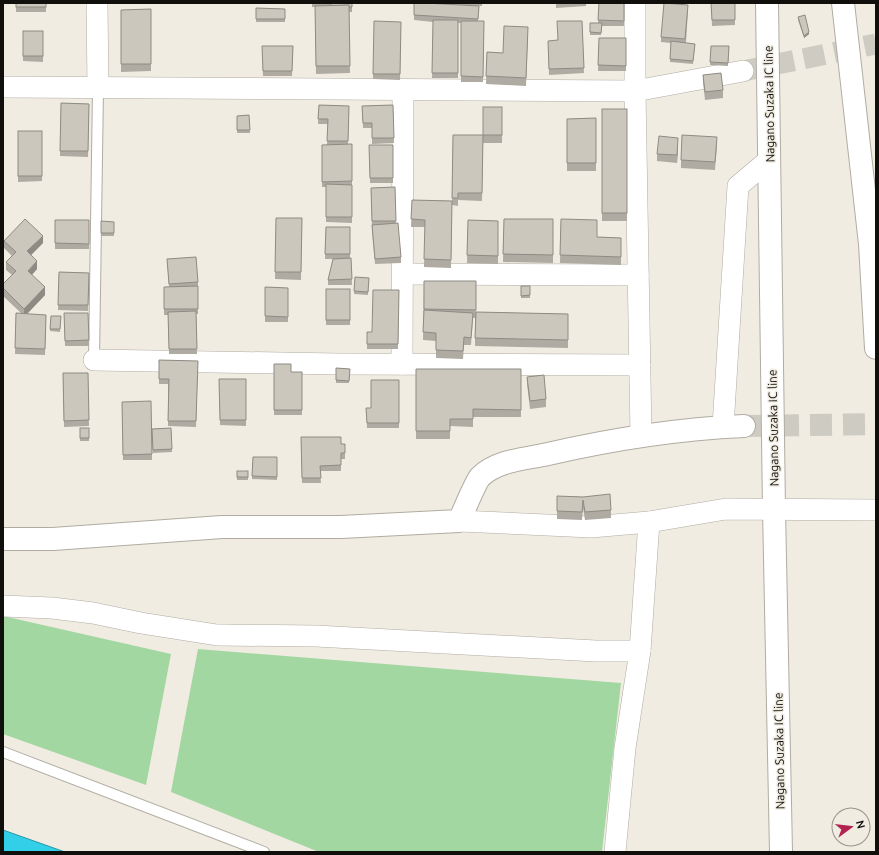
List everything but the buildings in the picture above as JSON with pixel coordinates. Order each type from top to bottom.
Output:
[{"type":"main road","name":"Nagano Suzaka IC line","points":[[767,3],[774,519],[781,852]]},
{"type":"main road","points":[[843,3],[870,244],[876,348]]},
{"type":"main road","points":[[3,539],[53,539],[222,526],[342,527],[459,521],[479,478],[499,464],[600,442],[641,435],[733,427]]},
{"type":"street","points":[[97,3],[98,89]]},
{"type":"street","points":[[635,3],[635,91],[641,435]]},
{"type":"street","points":[[3,87],[98,89],[635,91],[743,71]]},
{"type":"street","points":[[402,364],[403,90]]},
{"type":"street","points":[[733,427],[738,186],[769,160]]},
{"type":"street","points":[[403,274],[638,275]]},
{"type":"street","points":[[94,360],[640,365]]},
{"type":"street","points":[[459,521],[591,527],[649,522],[726,509],[774,519],[876,510]]},
{"type":"street","points":[[615,852],[625,748],[640,651],[649,522]]},
{"type":"street","points":[[3,606],[52,608],[93,613],[141,623],[217,635],[316,636],[596,651],[640,651]]},
{"type":"lane","points":[[94,360],[98,89]]},
{"type":"lane","points":[[3,752],[264,852]]},
{"type":"green space","points":[[3,616],[171,654],[146,785],[3,734]]},
{"type":"green space","points":[[198,649],[621,683],[602,852],[319,852],[171,792]]},
{"type":"water","points":[[3,830],[65,852],[3,852]]},
{"type":"tunnel","points":[[743,71],[876,44]]},
{"type":"tunnel","points":[[744,426],[876,424]]}]
